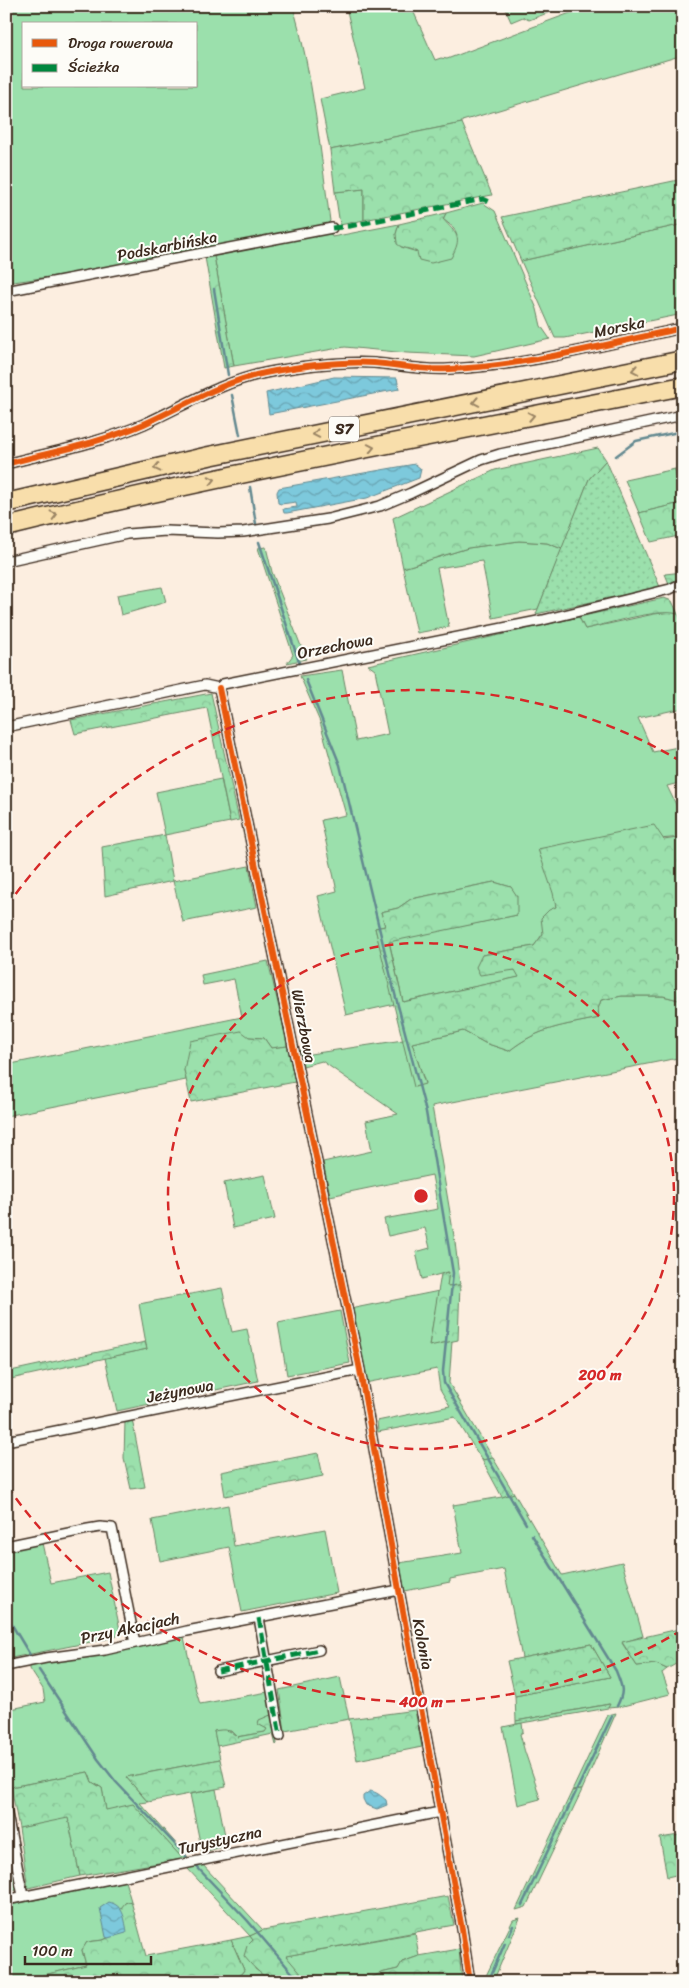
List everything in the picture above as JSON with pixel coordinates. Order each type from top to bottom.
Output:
[{"type":"highway","name":"S7","points":[[6,503],[209,456],[683,360]]},
{"type":"highway","name":"S7","points":[[6,527],[110,501],[272,467],[683,386]]},
{"type":"street","name":"Podskarbińska","points":[[6,291],[332,228]]},
{"type":"street","name":"Morska","points":[[6,464],[109,437],[144,424],[210,392],[242,379],[263,374],[319,364],[346,363],[372,363],[446,370],[476,368],[510,364],[683,328]]},
{"type":"street","points":[[6,561],[127,534],[166,531],[243,532],[328,519],[380,506],[481,460],[500,454],[683,415]]},
{"type":"street","name":"Orzechowa","points":[[6,727],[205,686],[219,688],[223,684],[294,669],[543,620],[670,589],[683,583]]},
{"type":"street","name":"Wierzbowa","points":[[219,688],[360,1370]]},
{"type":"street","name":"Jeżynowa","points":[[6,1441],[360,1370]]},
{"type":"street","name":"Kolonia","points":[[360,1370],[398,1590],[462,1929],[470,1982]]},
{"type":"street","points":[[6,1546],[94,1528],[112,1528],[136,1643]]},
{"type":"street","name":"Przy Akacjach","points":[[6,1666],[97,1651],[398,1590]]},
{"type":"street","points":[[259,1618],[280,1736]]},
{"type":"street","points":[[218,1670],[319,1650]]},
{"type":"street","points":[[6,1809],[23,1896]]},
{"type":"street","name":"Turystyczna","points":[[6,1900],[440,1812]]},
{"type":"green space","points":[[6,6],[293,6],[306,59],[330,221],[326,226],[219,248],[138,260],[98,270],[6,283]]},
{"type":"green space","points":[[353,6],[411,6],[435,60],[447,59],[589,6],[683,6],[683,55],[462,121],[462,123],[330,150],[320,99],[365,88],[347,11],[354,10]]},
{"type":"green space","points":[[504,6],[566,6],[529,20],[523,17],[511,22]]},
{"type":"green space","points":[[462,123],[492,195],[364,220],[364,189],[335,192],[330,150]]},
{"type":"green space","points":[[683,179],[683,224],[521,261],[502,217]]},
{"type":"green space","points":[[364,189],[364,220],[340,225],[335,192]]},
{"type":"green space","points":[[483,203],[495,211],[537,309],[541,326],[550,339],[474,356],[407,353],[345,347],[234,366],[214,256],[330,232],[332,237],[399,224],[396,234],[401,247],[417,252],[457,236],[454,228],[443,219],[446,213]]},
{"type":"green space","points":[[446,213],[443,219],[457,236],[457,245],[451,258],[431,263],[419,260],[417,252],[397,244],[396,234],[399,224]]},
{"type":"green space","points":[[683,224],[683,314],[565,338],[555,338],[521,261]]},
{"type":"green space","points":[[214,256],[234,366],[224,368],[205,257]]},
{"type":"green space","points":[[598,448],[606,460],[589,479],[562,549],[547,543],[519,541],[468,548],[403,568],[393,518],[495,470]]},
{"type":"green space","points":[[606,460],[660,587],[536,614],[589,479]]},
{"type":"green space","points":[[683,468],[683,535],[651,542],[639,513],[681,503],[675,469]]},
{"type":"green space","points":[[675,469],[681,503],[639,513],[625,480]]},
{"type":"green space","points":[[519,541],[547,543],[562,549],[538,609],[493,618],[482,561],[437,568],[449,627],[417,633],[403,568],[468,548]]},
{"type":"green space","points":[[266,547],[272,572],[306,659],[287,663],[293,655],[258,548]]},
{"type":"green space","points":[[683,572],[683,579],[670,586],[665,574]]},
{"type":"green space","points":[[162,587],[166,602],[121,615],[117,595]]},
{"type":"green space","points":[[664,598],[672,601],[678,614],[658,613],[619,620],[585,629],[579,617]]},
{"type":"green space","points":[[671,612],[678,614],[683,625],[683,708],[638,718],[653,752],[683,746],[683,782],[667,786],[683,819],[683,837],[538,849],[555,896],[555,909],[549,924],[534,946],[482,955],[507,970],[516,970],[520,977],[403,1002],[389,941],[517,915],[511,887],[494,882],[411,899],[398,908],[381,912],[385,926],[375,928],[395,1004],[346,1015],[318,896],[337,891],[321,820],[346,815],[320,722],[300,676],[342,670],[356,741],[388,734],[375,670],[368,665],[579,617],[585,629]]},
{"type":"green space","points":[[211,693],[239,820],[230,822],[207,708],[75,734],[71,720]]},
{"type":"green space","points":[[221,779],[230,822],[165,835],[156,792]]},
{"type":"green space","points":[[654,825],[664,840],[683,837],[683,1001],[663,996],[622,996],[601,1000],[598,1009],[599,1018],[541,1032],[509,1051],[485,1043],[463,1031],[412,1043],[425,1084],[414,1087],[375,928],[385,926],[381,912],[398,908],[411,899],[494,882],[511,887],[517,896],[517,915],[389,942],[403,1002],[519,977],[515,970],[480,975],[476,967],[482,955],[534,946],[543,934],[541,918],[549,910],[556,907],[538,849]]},
{"type":"green space","points":[[165,835],[173,881],[105,896],[102,847]]},
{"type":"green space","points":[[249,866],[257,907],[183,922],[173,881]]},
{"type":"green space","points":[[268,961],[288,1046],[271,1048],[264,1038],[249,1037],[184,1070],[186,1080],[6,1116],[6,1065],[242,1017],[234,979],[203,985],[201,975]]},
{"type":"green space","points":[[622,996],[663,996],[683,1001],[683,1057],[432,1106],[455,1242],[460,1285],[447,1286],[448,1272],[422,1279],[416,1252],[430,1248],[425,1228],[388,1236],[384,1219],[438,1209],[432,1175],[330,1196],[323,1162],[372,1151],[366,1121],[398,1114],[322,1061],[303,1066],[300,1050],[310,1054],[403,1040],[415,1087],[425,1083],[412,1043],[463,1031],[485,1043],[509,1051],[520,1043],[551,1028],[599,1018],[598,1009],[601,1000]]},
{"type":"green space","points":[[241,1031],[249,1037],[264,1038],[271,1048],[288,1046],[295,1082],[191,1102],[184,1070],[190,1041]]},
{"type":"green space","points":[[265,1175],[275,1219],[233,1228],[224,1183]]},
{"type":"green space","points":[[449,1272],[447,1286],[460,1285],[458,1340],[429,1346],[441,1274]]},
{"type":"green space","points":[[222,1288],[232,1332],[247,1329],[258,1381],[117,1411],[105,1358],[147,1349],[139,1304]]},
{"type":"green space","points":[[439,1291],[429,1345],[452,1341],[449,1383],[493,1458],[482,1460],[455,1417],[378,1432],[377,1421],[450,1406],[440,1389],[437,1369],[365,1383],[350,1309]]},
{"type":"green space","points":[[340,1311],[350,1363],[287,1375],[278,1323]]},
{"type":"green space","points":[[145,1342],[147,1349],[6,1380],[6,1372]]},
{"type":"green space","points":[[132,1419],[145,1487],[131,1489],[124,1458],[125,1421]]},
{"type":"green space","points":[[318,1453],[323,1476],[225,1496],[221,1472]]},
{"type":"green space","points":[[493,1458],[514,1493],[502,1497],[482,1460]]},
{"type":"green space","points":[[514,1493],[562,1575],[622,1562],[643,1636],[622,1643],[637,1666],[656,1664],[667,1669],[662,1673],[670,1694],[619,1707],[608,1708],[609,1704],[516,1721],[515,1696],[610,1677],[591,1644],[522,1658],[504,1569],[450,1579],[450,1582],[405,1591],[399,1563],[462,1553],[453,1505],[502,1497]]},
{"type":"green space","points":[[228,1505],[234,1546],[325,1529],[337,1593],[242,1612],[229,1547],[160,1561],[152,1520]]},
{"type":"green space","points":[[42,1543],[51,1583],[108,1572],[120,1630],[116,1637],[6,1659],[6,1551]]},
{"type":"green space","points":[[683,1628],[683,1660],[667,1669],[656,1664],[637,1666],[622,1642]]},
{"type":"green space","points":[[184,1637],[200,1704],[268,1692],[273,1714],[259,1721],[258,1724],[268,1729],[266,1732],[236,1737],[231,1731],[214,1731],[220,1759],[126,1777],[148,1802],[140,1803],[188,1857],[183,1859],[133,1805],[106,1811],[102,1788],[92,1782],[88,1772],[11,1787],[6,1765],[6,1710],[45,1702],[43,1689],[30,1666]]},
{"type":"green space","points":[[591,1644],[610,1677],[515,1696],[507,1661]]},
{"type":"green space","points":[[340,1677],[349,1719],[285,1731],[279,1690]]},
{"type":"green space","points":[[610,1704],[608,1708],[516,1724],[516,1721]]},
{"type":"green space","points":[[415,1710],[422,1747],[357,1760],[349,1719]]},
{"type":"green space","points":[[616,1713],[582,1790],[572,1791],[608,1715]]},
{"type":"green space","points":[[273,1714],[276,1745],[273,1734],[217,1746],[214,1731],[227,1730],[237,1737],[265,1732],[267,1729],[258,1724],[259,1720]]},
{"type":"green space","points":[[522,1723],[523,1732],[520,1734],[540,1799],[518,1805],[503,1727]]},
{"type":"green space","points":[[220,1759],[226,1787],[148,1802],[126,1777]]},
{"type":"green space","points":[[88,1772],[92,1782],[102,1788],[106,1810],[133,1804],[183,1859],[80,1876],[68,1818],[19,1828],[11,1787]]},
{"type":"green space","points":[[216,1789],[227,1846],[202,1852],[190,1794]]},
{"type":"green space","points":[[582,1790],[526,1907],[516,1910],[572,1791]]},
{"type":"green space","points":[[68,1817],[80,1876],[28,1888],[19,1828]]},
{"type":"green space","points":[[679,1835],[682,1871],[680,1874],[667,1877],[660,1838]]},
{"type":"green space","points":[[6,1839],[17,1890],[6,1892]]},
{"type":"green space","points":[[202,1864],[263,1930],[250,1936],[187,1868]]},
{"type":"green space","points":[[125,1881],[131,1901],[125,1903],[115,1935],[103,1940],[87,1942],[82,1950],[86,1965],[27,1979],[27,1982],[6,1982],[6,1906]]},
{"type":"green space","points":[[448,1896],[454,1925],[286,1956],[308,1982],[272,1980],[259,1972],[244,1956],[247,1946],[253,1940],[250,1936],[263,1930]]},
{"type":"green space","points":[[131,1901],[146,1956],[231,1940],[244,1970],[237,1979],[224,1982],[27,1982],[27,1979],[86,1965],[82,1950],[87,1942],[103,1940],[115,1935],[121,1908],[125,1903]]},
{"type":"green space","points":[[520,1918],[493,1982],[483,1982],[513,1920]]},
{"type":"green space","points":[[415,1933],[419,1956],[402,1962],[398,1969],[381,1973],[363,1982],[308,1982],[285,1956]]},
{"type":"green space","points":[[250,1936],[253,1940],[255,1969],[273,1982],[224,1982],[237,1979],[244,1970],[231,1940]]},
{"type":"green space","points":[[459,1949],[462,1982],[363,1982],[381,1973],[398,1969],[402,1962],[419,1956]]},
{"type":"water","points":[[334,377],[397,378],[399,389],[269,414],[266,393]]},
{"type":"water","points":[[415,464],[421,469],[419,478],[367,498],[287,513],[284,513],[283,509],[297,507],[296,502],[278,503],[277,492],[279,488]]},
{"type":"water","points":[[370,1791],[377,1793],[386,1800],[387,1805],[377,1809],[366,1805],[363,1796]]},
{"type":"water","points":[[109,1902],[120,1909],[127,1931],[126,1933],[108,1938],[106,1937],[100,1908]]},
{"type":"waterway","points":[[214,289],[228,375]]},
{"type":"waterway","points":[[232,395],[240,435]]},
{"type":"waterway","points":[[616,456],[636,441],[683,431]]},
{"type":"waterway","points":[[250,487],[256,524]]},
{"type":"waterway","points":[[259,542],[299,662]]},
{"type":"waterway","points":[[306,680],[340,765],[395,994],[426,1112],[453,1273],[443,1371],[444,1383],[526,1524]]},
{"type":"waterway","points":[[532,1535],[616,1671],[622,1688],[617,1706]]},
{"type":"waterway","points":[[6,1615],[30,1655]]},
{"type":"waterway","points":[[39,1670],[98,1759],[116,1782],[186,1856]]},
{"type":"waterway","points":[[522,1905],[612,1716]]},
{"type":"waterway","points":[[197,1867],[247,1920],[300,1982]]},
{"type":"waterway","points":[[509,1935],[513,1926]]},
{"type":"waterway","points":[[488,1982],[505,1943]]},
{"type":"marked path","points":[[332,228],[483,199],[492,203]]},
{"type":"marked path","points":[[259,1618],[280,1736]]},
{"type":"marked path","points":[[218,1671],[319,1650]]},
{"type":"cycle path","points":[[6,464],[110,437],[144,424],[218,388],[265,373],[333,363],[374,363],[430,369],[508,364],[683,328]]},
{"type":"cycle path","points":[[219,688],[360,1370],[462,1929],[470,1982]]}]
